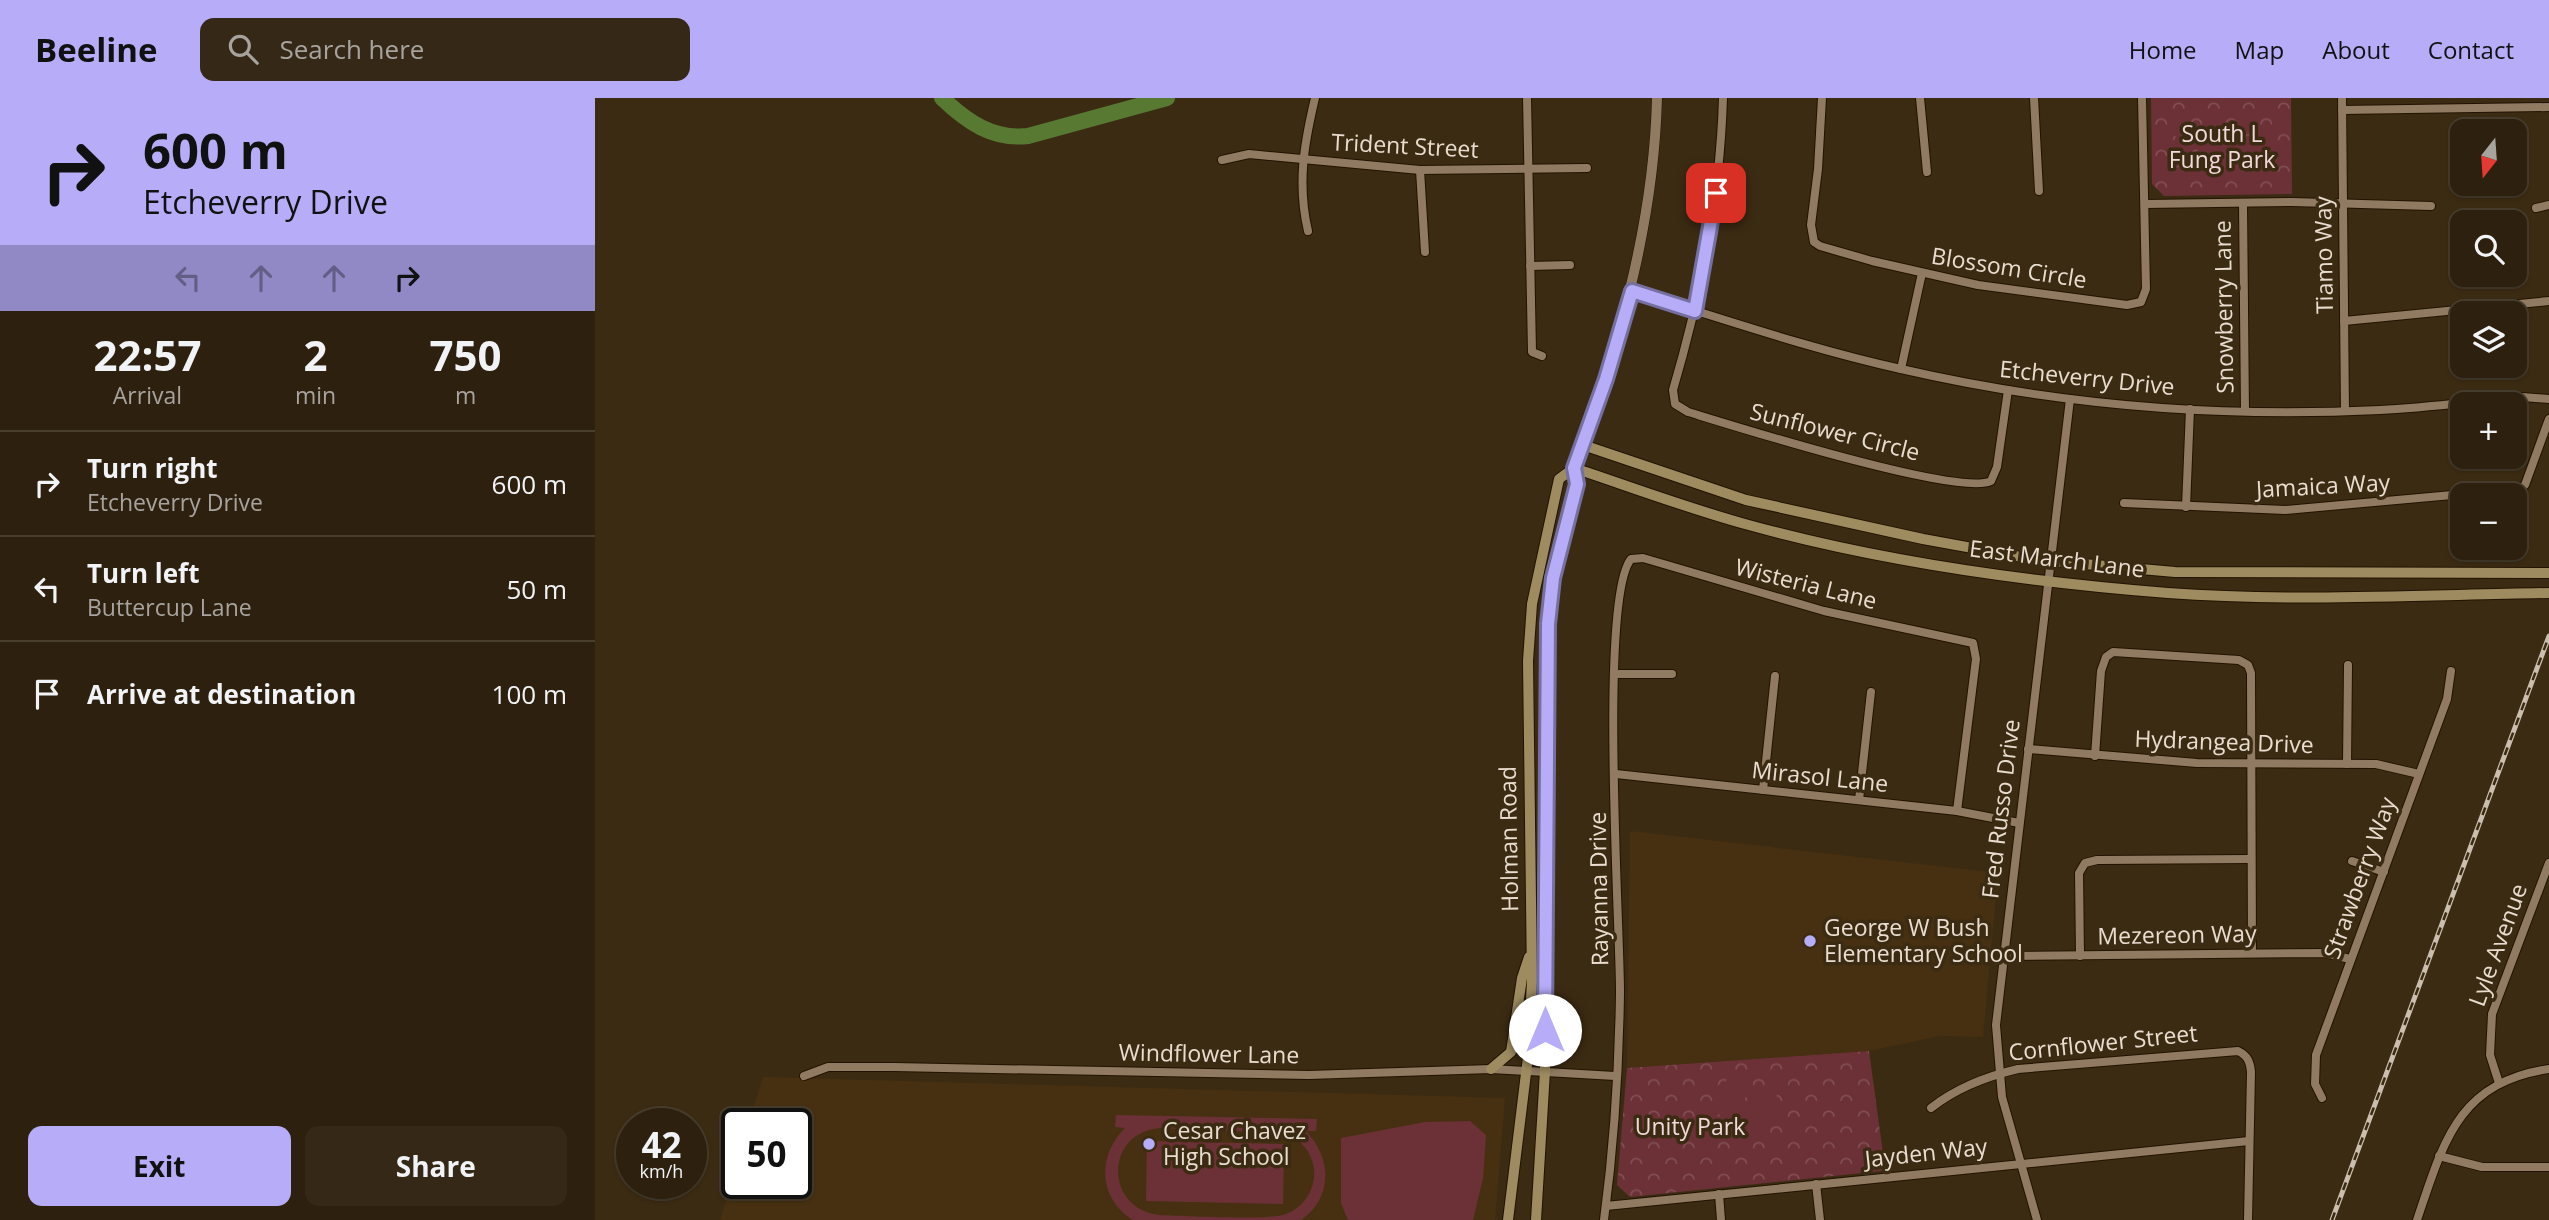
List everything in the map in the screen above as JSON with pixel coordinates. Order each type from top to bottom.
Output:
[{"type":"main road","name":"Holman Road","points":[[1536,1220],[1545,1071],[1548,624],[1553,578],[1577,484],[1574,468],[1583,445]]},
{"type":"main road","name":"East March Lane","points":[[1583,445],[1734,496],[1923,539],[2051,561],[2175,572],[2549,573]]},
{"type":"main road","name":"Holman Road","points":[[1508,1220],[1526,1070],[1532,947],[1528,674],[1532,604],[1559,479],[1574,468]]},
{"type":"main road","name":"East March Lane","points":[[1574,468],[1688,507],[1813,541],[2049,582],[2171,593],[2242,596],[2549,593]]},
{"type":"main road","points":[[1491,1069],[1511,1052],[1522,978],[1532,947]]},
{"type":"street","points":[[1308,231],[1302,199],[1302,159],[1315,98]]},
{"type":"street","points":[[1527,98],[1532,352],[1542,356]]},
{"type":"street","name":"Holman Road","points":[[1583,445],[1632,291],[1649,200],[1657,98]]},
{"type":"street","points":[[1695,311],[1716,193],[1723,98]]},
{"type":"street","name":"Blossom Circle","points":[[1822,98],[1818,169],[1811,225],[1814,242],[1850,256],[1922,273],[2034,294],[2134,305],[2141,302],[2146,289],[2142,98]]},
{"type":"street","points":[[1920,98],[1927,172]]},
{"type":"street","points":[[2034,98],[2039,191]]},
{"type":"street","name":"Tiamo Way","points":[[2341,98],[2345,411]]},
{"type":"street","points":[[2342,110],[2549,107]]},
{"type":"street","name":"Trident Street","points":[[1222,160],[1249,153],[1420,170],[1587,168]]},
{"type":"street","points":[[1420,170],[1425,252]]},
{"type":"street","name":"Snowberry Lane","points":[[2243,203],[2245,411]]},
{"type":"street","points":[[2145,204],[2431,206]]},
{"type":"street","points":[[2536,208],[2549,205]]},
{"type":"street","points":[[1530,266],[1570,265]]},
{"type":"street","points":[[1901,369],[1922,273]]},
{"type":"street","name":"Etcheverry Drive","points":[[1632,291],[1794,342],[1901,369],[2008,390],[2070,398],[2245,411],[2345,411],[2522,397],[2549,399]]},
{"type":"street","points":[[2344,321],[2549,301]]},
{"type":"street","name":"Sunflower Circle","points":[[1695,311],[1673,390],[1675,404],[1688,412],[1798,446],[1945,479],[1984,485],[1995,474],[2008,390]]},
{"type":"street","name":"Fred Russo Drive","points":[[2037,1220],[1998,1073],[1996,1025],[2070,398]]},
{"type":"street","points":[[2186,507],[2190,409]]},
{"type":"street","name":"Jamaica Way","points":[[2124,503],[2186,507],[2325,508],[2523,487],[2549,419]]},
{"type":"street","name":"Wisteria Lane","points":[[1630,559],[1643,558],[1824,611],[1973,643],[1976,659],[1957,811]]},
{"type":"street","name":"Rayanna Drive","points":[[1604,1220],[1620,995],[1614,674],[1617,614],[1626,565],[1630,559]]},
{"type":"street","points":[[2095,756],[2101,671],[2106,657],[2120,653],[2239,660],[2248,666],[2251,673],[2252,953]]},
{"type":"street","points":[[2347,764],[2348,665]]},
{"type":"street","name":"Strawberry Way","points":[[2322,1098],[2315,1084],[2316,1055],[2447,699],[2451,671]]},
{"type":"street","points":[[1614,674],[1672,674]]},
{"type":"street","points":[[1763,790],[1775,676]]},
{"type":"street","points":[[1859,800],[1871,692]]},
{"type":"street","name":"Hydrangea Drive","points":[[2028,749],[2095,756],[2251,764],[2376,764],[2419,774]]},
{"type":"street","name":"Mirasol Lane","points":[[1616,774],[1957,811],[2019,823]]},
{"type":"street","points":[[2080,956],[2079,873],[2085,863],[2097,860],[2250,859]]},
{"type":"street","points":[[2352,860],[2384,872]]},
{"type":"street","name":"Lyle Avenue","points":[[2499,1083],[2490,1055],[2492,1014],[2549,863]]},
{"type":"street","name":"Mezereon Way","points":[[2003,956],[2324,953],[2350,959]]},
{"type":"street","name":"Cornflower Street","points":[[1931,1108],[1998,1073],[2018,1069],[2232,1049],[2245,1054],[2251,1072],[2249,1141]]},
{"type":"street","name":"Windflower Lane","points":[[804,1076],[828,1068],[1287,1075],[1491,1069],[1615,1076]]},
{"type":"street","points":[[2417,1220],[2439,1156],[2463,1112],[2499,1083],[2549,1069]]},
{"type":"street","points":[[2248,1220],[2249,1141]]},
{"type":"street","name":"Jayden Way","points":[[1606,1206],[2249,1141]]},
{"type":"street","points":[[2439,1156],[2481,1167],[2549,1167]]},
{"type":"street","points":[[1816,1184],[1820,1220]]},
{"type":"street","points":[[1719,1194],[1721,1220]]},
{"type":"shaded area","name":"George W Bush Elementary School","points":[[1630,831],[1998,873],[1983,1037],[1940,1036],[1869,1051],[1627,1068]]},
{"type":"shaded area","name":"Cesar Chavez High School","points":[[763,1077],[1505,1098],[1495,1220],[720,1220],[726,1199],[812,1199],[812,1108],[754,1108]]},
{"type":"green space","name":"South L Fung Park","points":[[2151,98],[2291,98],[2292,194],[2164,196],[2152,184]]},
{"type":"green space","points":[[2182,120],[2200,130],[2191,145],[2173,135]]},
{"type":"green space","points":[[2203,142],[2221,152],[2212,167],[2194,157]]},
{"type":"green space","name":"Unity Park","points":[[1869,1051],[1885,1168],[1881,1171],[1630,1197],[1617,1185],[1627,1068]]},
{"type":"green space","points":[[1727,1079],[1749,1087],[1737,1121],[1715,1113]]},
{"type":"green space","points":[[1757,1088],[1777,1094],[1762,1137],[1742,1130]]},
{"type":"green space","points":[[1116,1115],[1317,1119],[1316,1131],[1306,1131],[1321,1153],[1325,1177],[1323,1189],[1319,1201],[1301,1220],[1133,1220],[1121,1211],[1113,1200],[1105,1176],[1110,1151],[1125,1128],[1115,1127]],"holes":[[[1161,1128],[1286,1133],[1301,1143],[1308,1152],[1313,1163],[1314,1177],[1307,1198],[1297,1208],[1283,1215],[1160,1215],[1141,1210],[1128,1199],[1121,1186],[1118,1170],[1121,1155],[1129,1142],[1143,1132]]]},
{"type":"green space","points":[[1470,1121],[1486,1135],[1483,1178],[1473,1220],[1348,1220],[1341,1203],[1341,1138],[1425,1122]]},
{"type":"green space","points":[[1147,1141],[1284,1144],[1283,1204],[1146,1201]]},
{"type":"waterway","points":[[942,98],[981,128],[1015,136],[1028,136],[1167,98]]},
{"type":"railway","points":[[2332,1220],[2549,636]]},
{"type":"place","name":"George W Bush Elementary School","points":[[1810,941]]},
{"type":"place","name":"Cesar Chavez High School","points":[[1149,1144]]},
{"type":"route","points":[[1545,1030],[1548,624],[1553,578],[1577,484],[1574,468],[1621,334],[1632,291],[1695,311],[1716,193]]}]
